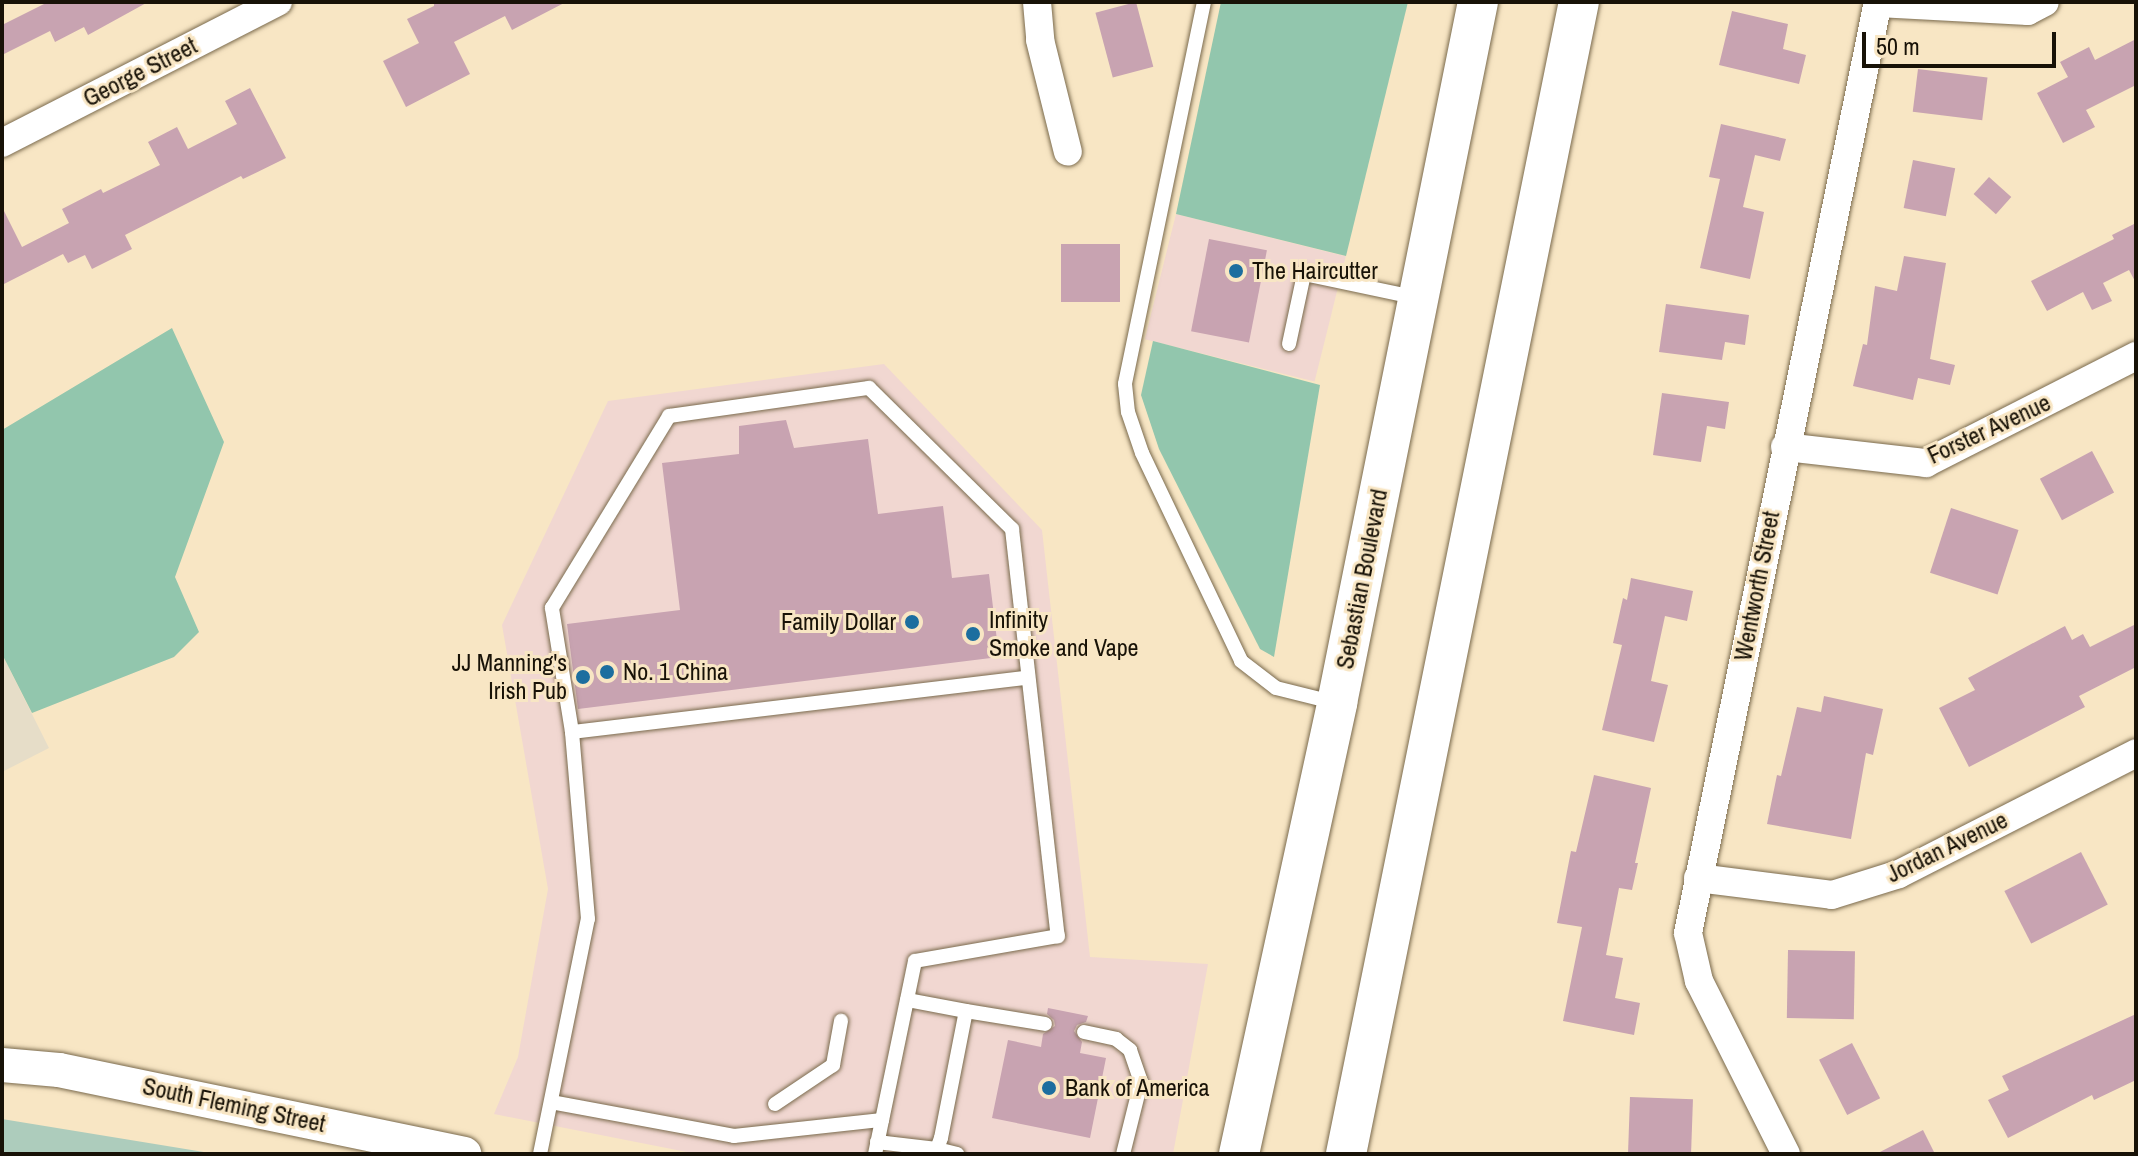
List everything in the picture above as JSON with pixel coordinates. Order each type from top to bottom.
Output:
[{"type":"main road","name":"Sebastian Boulevard","points":[[1239,1154],[1337,703],[1478,2]]},
{"type":"main road","points":[[1346,1154],[1579,2]]},
{"type":"street","name":"George Street","points":[[2,143],[278,2]]},
{"type":"street","points":[[1037,2],[1040,40],[1068,152]]},
{"type":"street","points":[[1878,3],[2028,11],[2045,2]]},
{"type":"street","name":"Wentworth Street","points":[[1786,1154],[1699,981],[1688,933],[1878,3]]},
{"type":"street","name":"Forster Avenue","points":[[1785,447],[1926,463],[2136,356]]},
{"type":"street","name":"Jordan Avenue","points":[[1698,878],[1832,895],[1899,874],[2136,753]]},
{"type":"street","name":"South Fleming Street","points":[[2,1065],[59,1070],[464,1154]]},
{"type":"lane","points":[[1204,2],[1125,384],[1128,412],[1142,453],[1241,661],[1276,688],[1337,703]]},
{"type":"lane","points":[[1289,344],[1304,274],[1418,298]]},
{"type":"lane","points":[[540,1154],[588,919],[572,732],[552,608],[669,416],[869,388],[1012,529],[1058,936],[915,961],[876,1148],[937,1149],[957,1154]]},
{"type":"lane","points":[[572,732],[1028,678]]},
{"type":"lane","points":[[907,1000],[1045,1024]]},
{"type":"lane","points":[[937,1149],[966,1011]]},
{"type":"lane","points":[[775,1104],[833,1065],[841,1021]]},
{"type":"lane","points":[[1084,1032],[1116,1039],[1130,1050],[1141,1082],[1123,1154]]},
{"type":"lane","points":[[551,1102],[734,1136],[882,1120]]},
{"type":"shaded area","points":[[1176,214],[1346,256],[1315,382],[1145,339]]},
{"type":"shaded area","points":[[884,364],[1042,530],[1090,957],[1208,964],[1173,1154],[697,1154],[494,1114],[518,1057],[548,889],[502,625],[608,401]]},
{"type":"shaded area","points":[[2,654],[49,748],[2,772]]},
{"type":"green space","points":[[1221,2],[1408,2],[1346,256],[1176,214]]},
{"type":"green space","points":[[172,328],[224,442],[175,577],[199,632],[174,657],[32,713],[2,654],[2,430]]},
{"type":"green space","points":[[1153,341],[1320,385],[1274,657],[1260,649],[1159,449],[1141,395]]},
{"type":"green space","points":[[2,1119],[216,1154],[2,1154]]},
{"type":"building","points":[[48,2],[148,2],[88,35],[84,27],[55,42],[50,31],[2,55],[2,25]]},
{"type":"building","points":[[434,2],[566,2],[512,30],[505,16],[454,42],[470,74],[406,107],[383,61],[419,43],[407,19],[434,6]]},
{"type":"building","points":[[1136,2],[1153,67],[1113,78],[1095,13]]},
{"type":"building","points":[[1732,11],[1788,24],[1783,49],[1806,55],[1799,84],[1719,65]]},
{"type":"building","points":[[2136,39],[2136,85],[2086,110],[2095,127],[2063,143],[2037,93],[2068,77],[2060,62],[2089,47],[2095,60]]},
{"type":"building","points":[[1918,69],[1987,78],[1982,120],[1913,112]]},
{"type":"building","points":[[250,88],[286,158],[243,179],[241,176],[125,235],[132,249],[92,269],[85,255],[68,263],[63,254],[2,285],[2,207],[22,247],[69,223],[62,209],[160,165],[148,142],[177,127],[188,149],[237,124],[225,101]]},
{"type":"building","points":[[1721,124],[1786,139],[1780,161],[1755,155],[1743,207],[1764,212],[1750,279],[1700,268],[1720,179],[1709,177]]},
{"type":"building","points":[[1913,160],[1955,168],[1946,216],[1904,208]]},
{"type":"building","points":[[1989,177],[2011,197],[1996,214],[1974,194]]},
{"type":"building","points":[[2136,223],[2136,283],[2129,270],[2103,283],[2112,301],[2092,310],[2083,292],[2047,311],[2031,281],[2114,239],[2112,235]]},
{"type":"building","points":[[1209,239],[1267,250],[1249,343],[1191,331]]},
{"type":"building","points":[[1061,244],[1120,244],[1120,302],[1061,302]]},
{"type":"building","points":[[1904,256],[1946,263],[1930,359],[1955,365],[1950,385],[1918,378],[1913,400],[1853,386],[1863,344],[1867,345],[1875,286],[1897,291]]},
{"type":"building","points":[[1666,304],[1749,315],[1745,345],[1725,342],[1722,360],[1659,352]]},
{"type":"building","points":[[1662,393],[1729,402],[1725,429],[1707,426],[1701,462],[1653,455]]},
{"type":"building","points":[[786,420],[794,448],[868,439],[878,514],[943,506],[952,578],[989,574],[999,657],[578,709],[567,624],[680,610],[662,463],[739,454],[739,426]]},
{"type":"building","points":[[2092,451],[2114,492],[2062,520],[2040,479]]},
{"type":"building","points":[[1951,508],[2019,530],[1998,595],[1930,573]]},
{"type":"building","points":[[1631,578],[1693,591],[1687,621],[1665,616],[1651,681],[1668,685],[1654,742],[1602,730],[1622,645],[1613,643]]},
{"type":"building","points":[[2136,624],[2136,667],[2079,696],[2085,707],[1969,767],[1939,708],[1975,690],[1968,678],[2065,626],[2072,640],[2083,634],[2090,647]]},
{"type":"building","points":[[1824,696],[1883,709],[1873,755],[1866,753],[1851,839],[1767,824],[1777,775],[1781,776],[1797,707],[1821,712]]},
{"type":"building","points":[[1594,775],[1651,788],[1632,890],[1619,888],[1606,955],[1623,958],[1615,998],[1640,1003],[1634,1035],[1563,1021],[1582,927],[1557,923],[1571,851],[1576,852]]},
{"type":"building","points":[[2081,852],[2108,905],[2031,944],[2004,891]]},
{"type":"building","points":[[1788,950],[1855,951],[1854,1019],[1787,1018]]},
{"type":"building","name":"Bank of America","points":[[1048,1008],[1088,1016],[1086,1022],[1077,1025],[1074,1031],[1082,1042],[1080,1053],[1106,1058],[1090,1138],[992,1118],[1008,1040],[1041,1047],[1043,1034],[1055,1026],[1054,1020],[1047,1014]]},
{"type":"building","points":[[2136,1014],[2136,1080],[2094,1100],[2092,1095],[2008,1138],[1988,1100],[2009,1090],[2002,1076]]},
{"type":"building","points":[[1852,1043],[1880,1098],[1847,1115],[1819,1060]]},
{"type":"building","points":[[1630,1097],[1693,1099],[1691,1154],[1628,1153]]},
{"type":"building","points":[[1923,1130],[1935,1154],[1876,1154]]},
{"type":"place","name":"The Haircutter","points":[[1236,271]]},
{"type":"place","name":"Family Dollar","points":[[912,622]]},
{"type":"place","name":"Infinity Smoke and Vape","points":[[973,634]]},
{"type":"place","name":"No. 1 China","points":[[607,672]]},
{"type":"place","name":"JJ Manning's Irish Pub","points":[[583,677]]},
{"type":"place","name":"Bank of America","points":[[1049,1088]]}]
